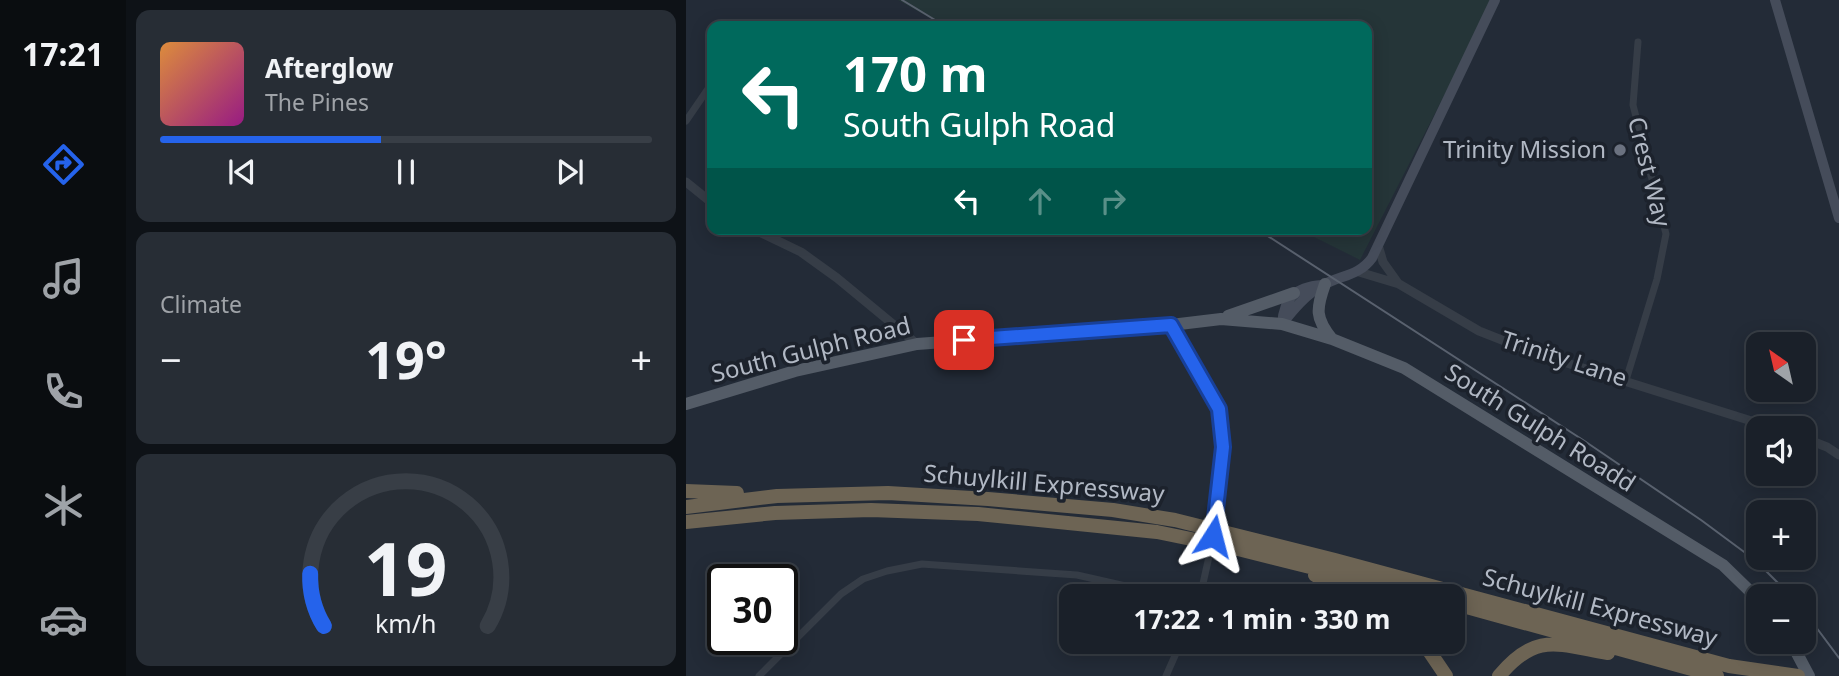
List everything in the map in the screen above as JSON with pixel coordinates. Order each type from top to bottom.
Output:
[{"type":"highway","points":[[686,491],[777,496]]},
{"type":"highway","name":"Schuylkill Expressway","points":[[686,507],[777,496],[888,493],[1113,510],[1175,520],[1335,560],[1716,663],[1798,676]]},
{"type":"highway","name":"Schuylkill Expressway","points":[[686,522],[775,513],[871,510],[978,514],[1157,532],[1230,547],[1378,584]]},
{"type":"highway","points":[[1230,547],[1309,572],[1336,584]]},
{"type":"highway","name":"Schuylkill Expressway","points":[[1465,607],[1717,676]]},
{"type":"highway","points":[[1499,676],[1514,658],[1530,648],[1545,645],[1686,668]]},
{"type":"highway","points":[[1431,654],[1446,676]]},
{"type":"main road","points":[[1282,324],[1298,304],[1324,285],[1357,273],[1366,266],[1495,0]]},
{"type":"main road","points":[[1775,0],[1835,192],[1839,218]]},
{"type":"main road","points":[[1221,318],[1308,286],[1324,285]]},
{"type":"main road","points":[[1324,285],[1318,317],[1332,339]]},
{"type":"main road","points":[[1282,324],[1283,308],[1294,293]]},
{"type":"main road","name":"South Gulph Road","points":[[686,404],[795,371],[917,344],[1171,325],[1221,318],[1282,324]]},
{"type":"main road","name":"South Gulph Roadd","points":[[1282,324],[1332,339],[1404,368],[1723,565],[1746,587]]},
{"type":"main road","points":[[1798,654],[1810,676]]},
{"type":"street","name":"Crest Way","points":[[1626,380],[1657,279],[1666,234],[1633,105],[1638,42]]},
{"type":"street","points":[[686,121],[707,90]]},
{"type":"street","points":[[686,182],[707,199]]},
{"type":"street","points":[[766,235],[801,252],[917,344]]},
{"type":"street","points":[[1378,245],[1383,262],[1399,284]]},
{"type":"street","name":"Trinity Lane","points":[[1357,273],[1399,284],[1479,331],[1535,353],[1746,419]]},
{"type":"street","points":[[1171,325],[1219,409],[1223,447],[1220,494],[1203,584]]},
{"type":"street","points":[[1816,443],[1839,455]]},
{"type":"street","points":[[759,676],[841,594],[863,579],[887,571],[922,564],[1077,575],[1117,584]]},
{"type":"street","points":[[1166,676],[1176,654]]},
{"type":"shaded area","points":[[898,0],[1493,0],[1360,260],[1310,235],[1372,235],[1372,21],[935,21]]},
{"type":"tram line","points":[[902,0],[937,21]]},
{"type":"tram line","points":[[1266,235],[1583,440],[1701,520],[1755,560],[1779,584]]},
{"type":"tram line","points":[[1816,627],[1839,658]]},
{"type":"place","name":"Trinity Mission","points":[[1620,150]]},
{"type":"route","points":[[964,340],[1171,325],[1219,409],[1223,447],[1220,494],[1213,536]]}]
